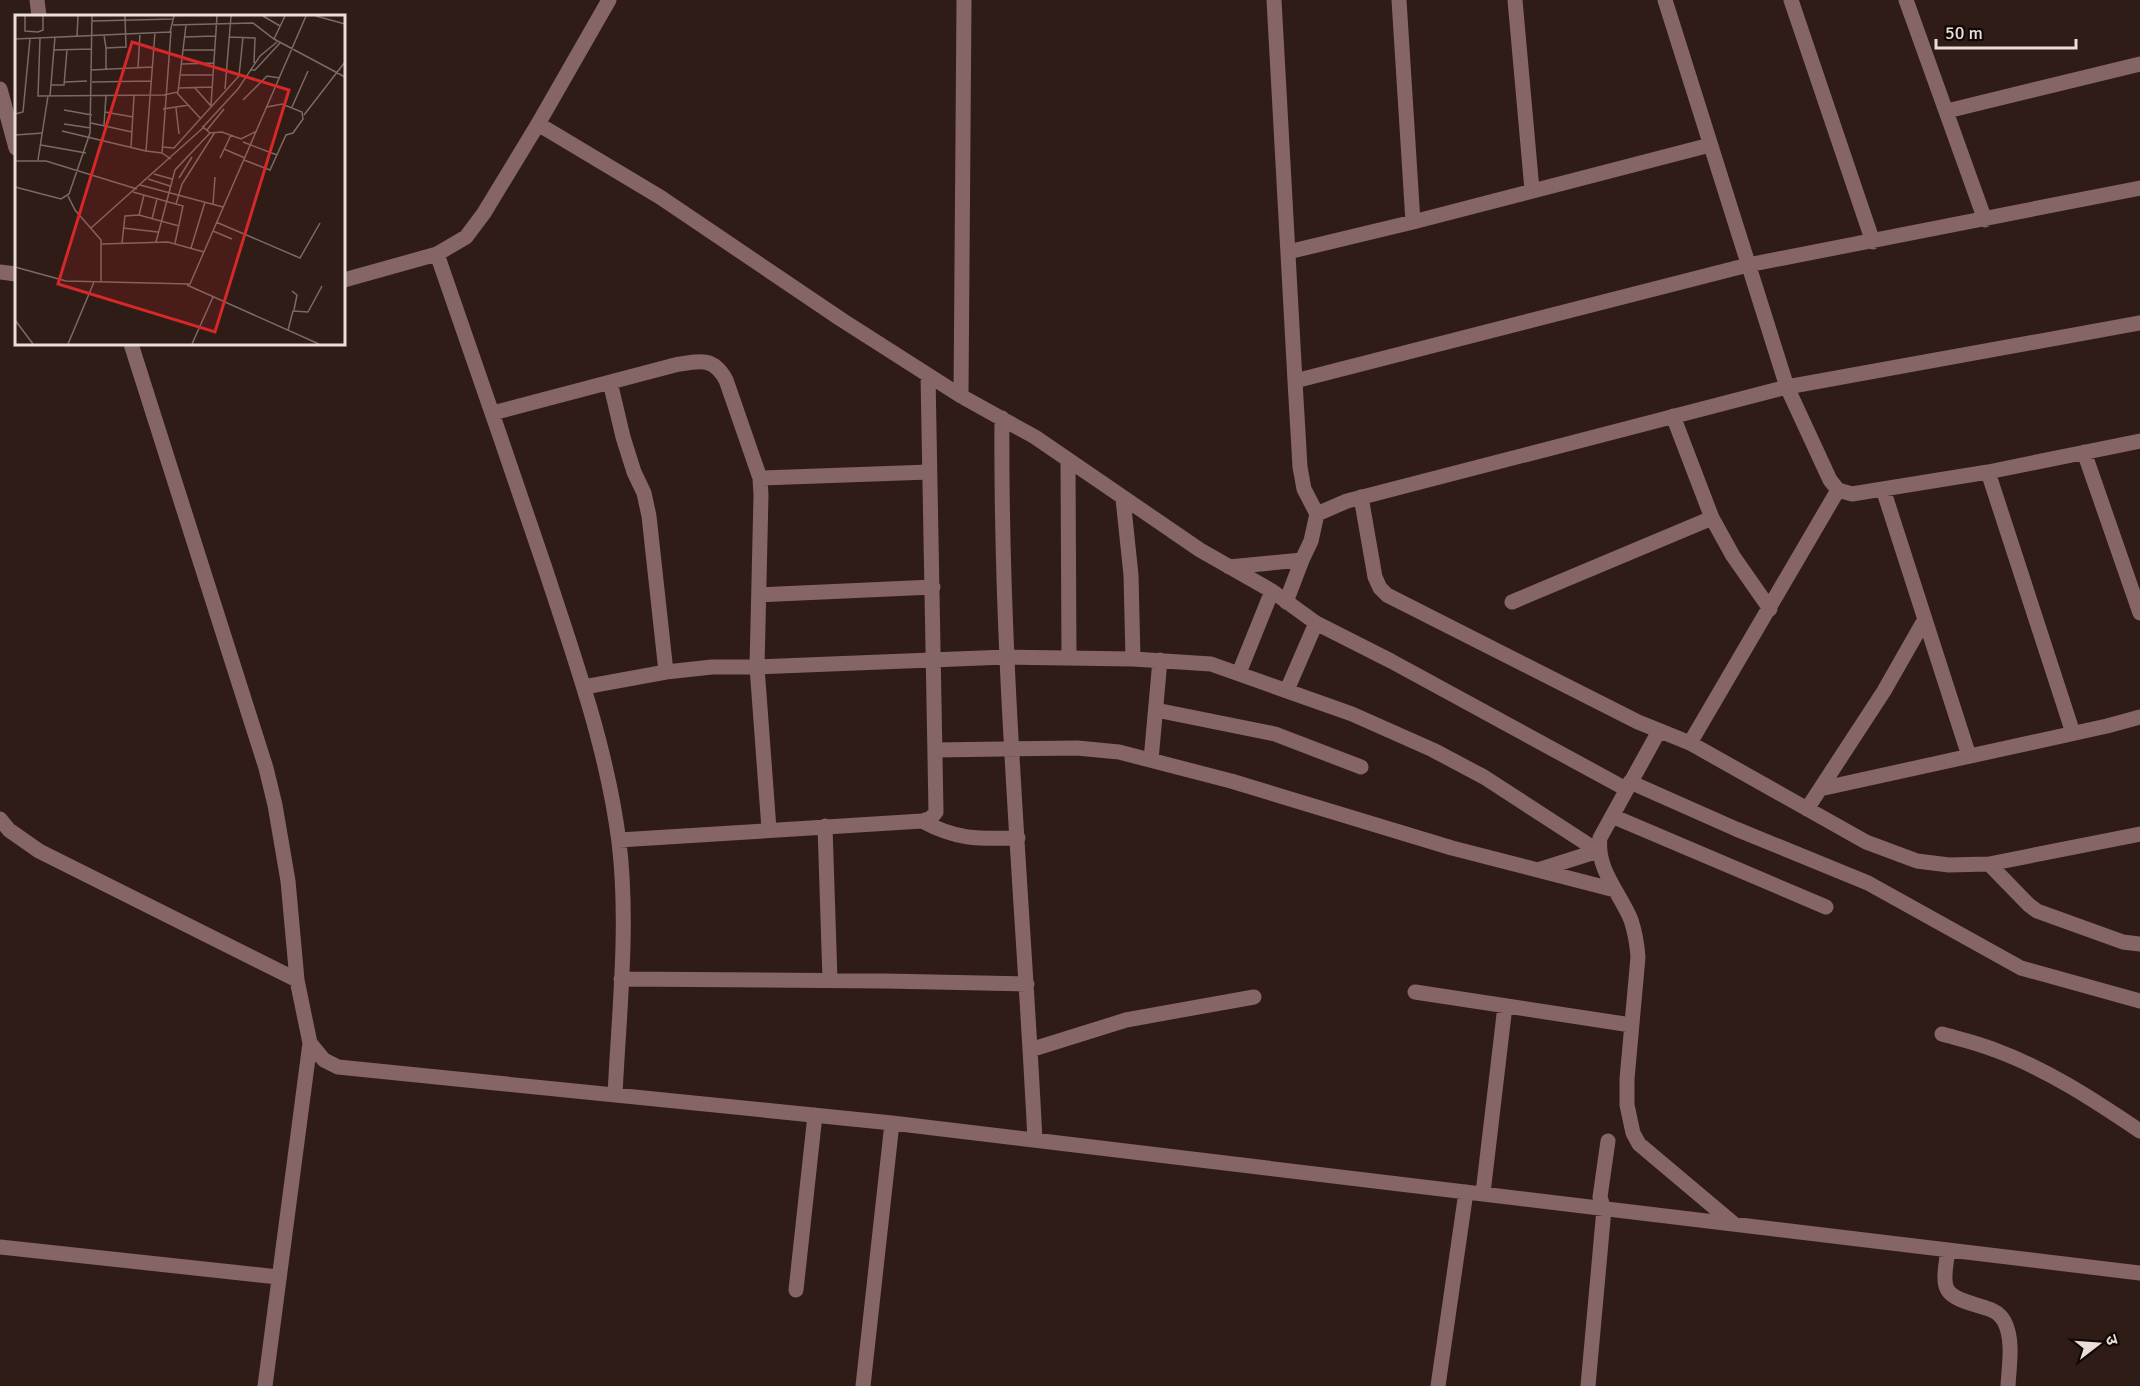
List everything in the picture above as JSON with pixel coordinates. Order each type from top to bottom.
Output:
[{"type":"street","points":[[37,0],[39,15]]},
{"type":"street","points":[[345,280],[437,254],[466,237],[484,213],[538,124],[609,0]]},
{"type":"street","points":[[961,396],[964,0]]},
{"type":"street","points":[[1274,0],[1300,467],[1304,489],[1317,514],[1311,541],[1286,602]]},
{"type":"street","points":[[1399,0],[1413,222]]},
{"type":"street","points":[[1515,0],[1532,190]]},
{"type":"street","points":[[1665,0],[1787,387],[1823,467],[1838,490],[1852,494],[1988,472],[2140,441]]},
{"type":"street","points":[[1791,0],[1873,242]]},
{"type":"street","points":[[1906,0],[1985,220]]},
{"type":"street","points":[[1947,111],[2140,64]]},
{"type":"street","points":[[0,89],[15,144]]},
{"type":"street","points":[[538,124],[660,197],[842,320],[961,396],[1035,437],[1200,550],[1272,591],[1316,623],[1628,786],[1868,883],[2021,968],[2140,1001]]},
{"type":"street","points":[[1288,252],[1710,145]]},
{"type":"street","points":[[1295,381],[1748,265],[2140,188]]},
{"type":"street","points":[[437,254],[493,413],[584,687],[609,784],[619,840],[623,885],[615,1095]]},
{"type":"street","points":[[0,272],[15,274]]},
{"type":"street","points":[[1317,514],[1361,497],[1787,387],[2140,323]]},
{"type":"street","points":[[131,345],[276,805],[288,881],[297,980],[310,1043],[265,1386]]},
{"type":"street","points":[[493,413],[697,362],[712,363],[720,368],[760,478],[762,514],[757,667],[769,830]]},
{"type":"street","points":[[619,840],[922,820],[931,818],[936,812],[928,375]]},
{"type":"street","points":[[610,382],[623,437],[634,472],[644,493],[649,516],[666,672]]},
{"type":"street","points":[[1673,416],[1712,518],[1733,556],[1770,609]]},
{"type":"street","points":[[1002,418],[1001,515],[1010,748],[1018,838],[1035,1140]]},
{"type":"street","points":[[2084,452],[2140,613]]},
{"type":"street","points":[[1068,461],[1069,658]]},
{"type":"street","points":[[760,478],[929,472]]},
{"type":"street","points":[[1988,472],[2073,733]]},
{"type":"street","points":[[1883,489],[1970,756]]},
{"type":"street","points":[[1690,743],[1838,490]]},
{"type":"street","points":[[1361,497],[1375,577],[1380,588],[1387,595],[1638,722],[1690,743],[1866,842],[1917,861],[1949,865],[1989,864],[2140,834]]},
{"type":"street","points":[[1123,499],[1131,575],[1133,659]]},
{"type":"street","points":[[1512,602],[1712,518]]},
{"type":"street","points":[[1229,567],[1302,560]]},
{"type":"street","points":[[759,595],[933,587]]},
{"type":"street","points":[[1239,673],[1272,591]]},
{"type":"street","points":[[1807,809],[1884,691],[1925,619]]},
{"type":"street","points":[[1287,690],[1316,623]]},
{"type":"street","points":[[584,687],[666,672],[712,667],[1006,657],[1133,659],[1211,664],[1352,714],[1433,750],[1484,777],[1598,851]]},
{"type":"street","points":[[1151,760],[1160,660]]},
{"type":"street","points":[[1156,710],[1275,734],[1361,767]]},
{"type":"street","points":[[1820,789],[2140,717]]},
{"type":"street","points":[[1659,731],[1600,838],[1598,851],[1601,862],[1631,920],[1637,943],[1638,957],[1631,1025],[1627,1105],[1633,1133],[1639,1144],[1734,1224]]},
{"type":"street","points":[[936,750],[1010,748],[1087,749],[1119,752],[1231,781],[1452,848],[1615,890]]},
{"type":"street","points":[[1612,816],[1826,907]]},
{"type":"street","points":[[922,820],[954,836],[1018,838]]},
{"type":"street","points":[[825,826],[830,980]]},
{"type":"street","points":[[3,828],[39,850],[297,980]]},
{"type":"street","points":[[1538,870],[1598,851]]},
{"type":"street","points":[[1989,864],[2029,905],[2037,910],[2123,942],[2140,944]]},
{"type":"street","points":[[621,979],[1027,984]]},
{"type":"street","points":[[1415,992],[1631,1025]]},
{"type":"street","points":[[1030,1050],[1126,1020],[1254,997]]},
{"type":"street","points":[[1483,1193],[1505,1006]]},
{"type":"street","points":[[1942,1034],[1996,1050],[2039,1070],[2087,1096],[2140,1131]]},
{"type":"street","points":[[310,1043],[324,1060],[338,1067],[892,1123],[2140,1273]]},
{"type":"street","points":[[796,1290],[815,1116]]},
{"type":"street","points":[[863,1386],[892,1123]]},
{"type":"street","points":[[1588,1386],[1604,1209],[1600,1197],[1608,1141]]},
{"type":"street","points":[[1438,1386],[1466,1192]]},
{"type":"street","points":[[0,1247],[278,1276]]},
{"type":"street","points":[[1948,1250],[1944,1276],[1946,1288],[1953,1298],[1991,1309],[1999,1314],[2005,1323],[2009,1336],[2008,1386]]}]
